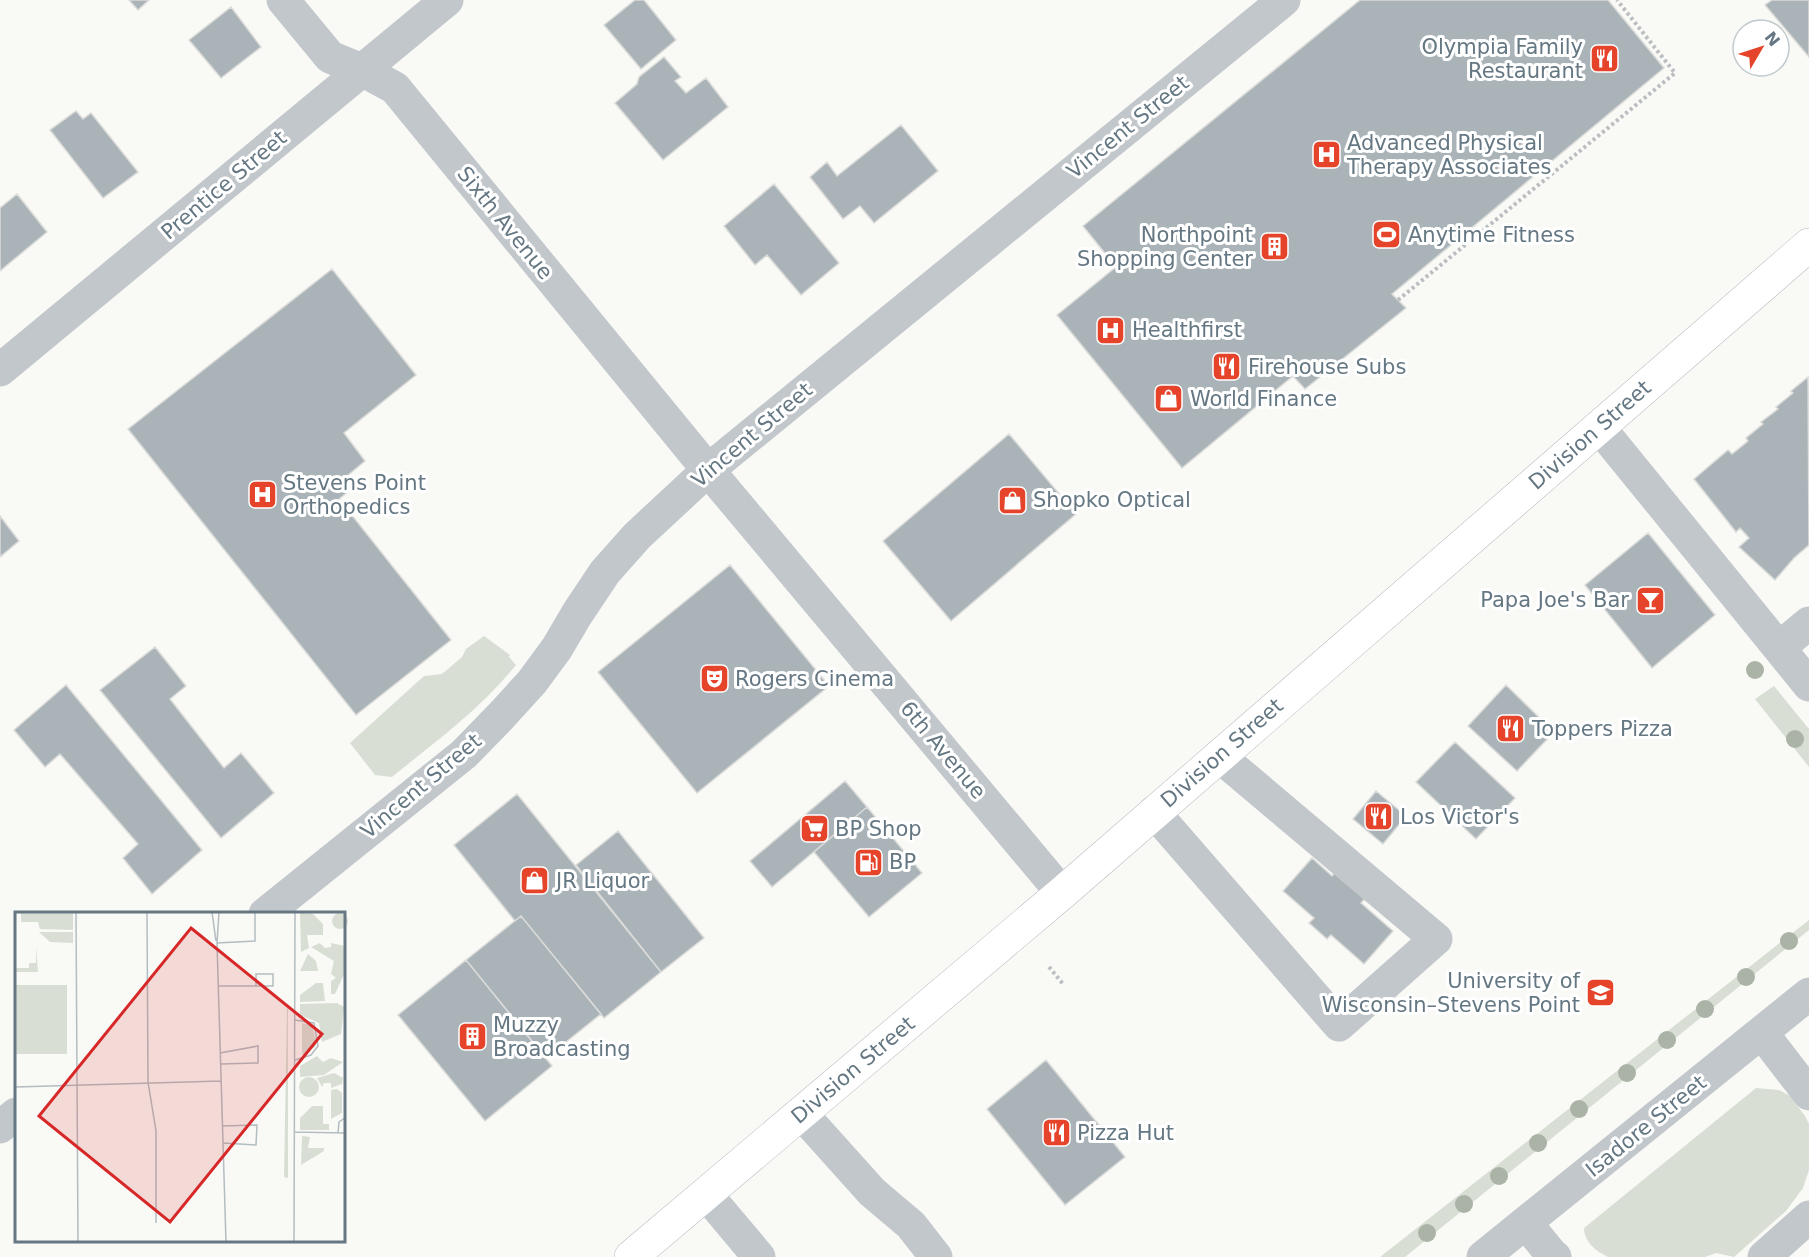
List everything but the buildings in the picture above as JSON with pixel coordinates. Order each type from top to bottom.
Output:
[{"type":"main road","name":"Division Street","points":[[632,1257],[1062,893],[1809,245]]},
{"type":"street","name":"Sixth Avenue","points":[[283,0],[330,57],[362,70],[395,88],[708,470]]},
{"type":"street","name":"Prentice Street","points":[[0,370],[447,0]]},
{"type":"street","name":"Vincent Street","points":[[267,912],[464,754],[532,682],[557,648],[605,572],[637,536],[708,470],[1284,0]]},
{"type":"street","points":[[1599,427],[1809,685]]},
{"type":"street","name":"6th Avenue","points":[[708,470],[1062,893]]},
{"type":"street","points":[[1779,648],[1809,623]]},
{"type":"street","points":[[1154,812],[1339,1025],[1436,939],[1219,756]]},
{"type":"street","name":"Isadore Street","points":[[1483,1257],[1809,994]]},
{"type":"street","points":[[1762,1032],[1809,1094]]},
{"type":"street","points":[[802,1114],[872,1192],[911,1225],[936,1257]]},
{"type":"street","points":[[0,1127],[15,1115]]},
{"type":"street","points":[[706,1194],[759,1257]]},
{"type":"street","points":[[1764,1257],[1809,1217]]},
{"type":"street","points":[[1526,1223],[1556,1257]]},
{"type":"path","points":[[1398,300],[1675,73],[1617,0]]},
{"type":"path","points":[[1048,967],[1063,984]]},
{"type":"shaded area","points":[[484,636],[510,655],[509,657],[516,665],[473,711],[392,777],[375,775],[350,743],[424,676],[442,674],[462,657],[466,649]]},
{"type":"shaded area","points":[[1774,686],[1809,729],[1809,767],[1755,699]]},
{"type":"shaded area","points":[[1809,920],[1809,930],[1405,1257],[1380,1257]]},
{"type":"shaded area","points":[[1756,1088],[1779,1090],[1790,1096],[1809,1124],[1809,1170],[1803,1188],[1786,1211],[1734,1257],[1716,1253],[1705,1257],[1608,1257],[1592,1246],[1586,1238],[1584,1228]]},
{"type":"place","name":"Olympia Family Restaurant","points":[[1604,59]]},
{"type":"place","name":"Advanced Physical Therapy Associates","points":[[1326,155]]},
{"type":"place","name":"Anytime Fitness","points":[[1387,235]]},
{"type":"place","name":"Northpoint Shopping Center","points":[[1274,247]]},
{"type":"place","name":"Healthfirst","points":[[1111,330]]},
{"type":"place","name":"Firehouse Subs","points":[[1227,367]]},
{"type":"place","name":"World Finance","points":[[1169,399]]},
{"type":"place","name":"Stevens Point Orthopedics","points":[[262,495]]},
{"type":"place","name":"Shopko Optical","points":[[1012,500]]},
{"type":"place","name":"Papa Joe's Bar","points":[[1650,600]]},
{"type":"place","name":"Rogers Cinema","points":[[714,679]]},
{"type":"place","name":"Toppers Pizza","points":[[1511,729]]},
{"type":"place","name":"Los Victor's","points":[[1379,817]]},
{"type":"place","name":"BP Shop","points":[[814,829]]},
{"type":"place","name":"BP","points":[[868,862]]},
{"type":"place","name":"JR Liquor","points":[[535,881]]},
{"type":"place","name":"University of Wisconsin–Stevens Point","points":[[1601,993]]},
{"type":"place","name":"Muzzy Broadcasting","points":[[472,1037]]},
{"type":"place","name":"Pizza Hut","points":[[1056,1133]]}]
